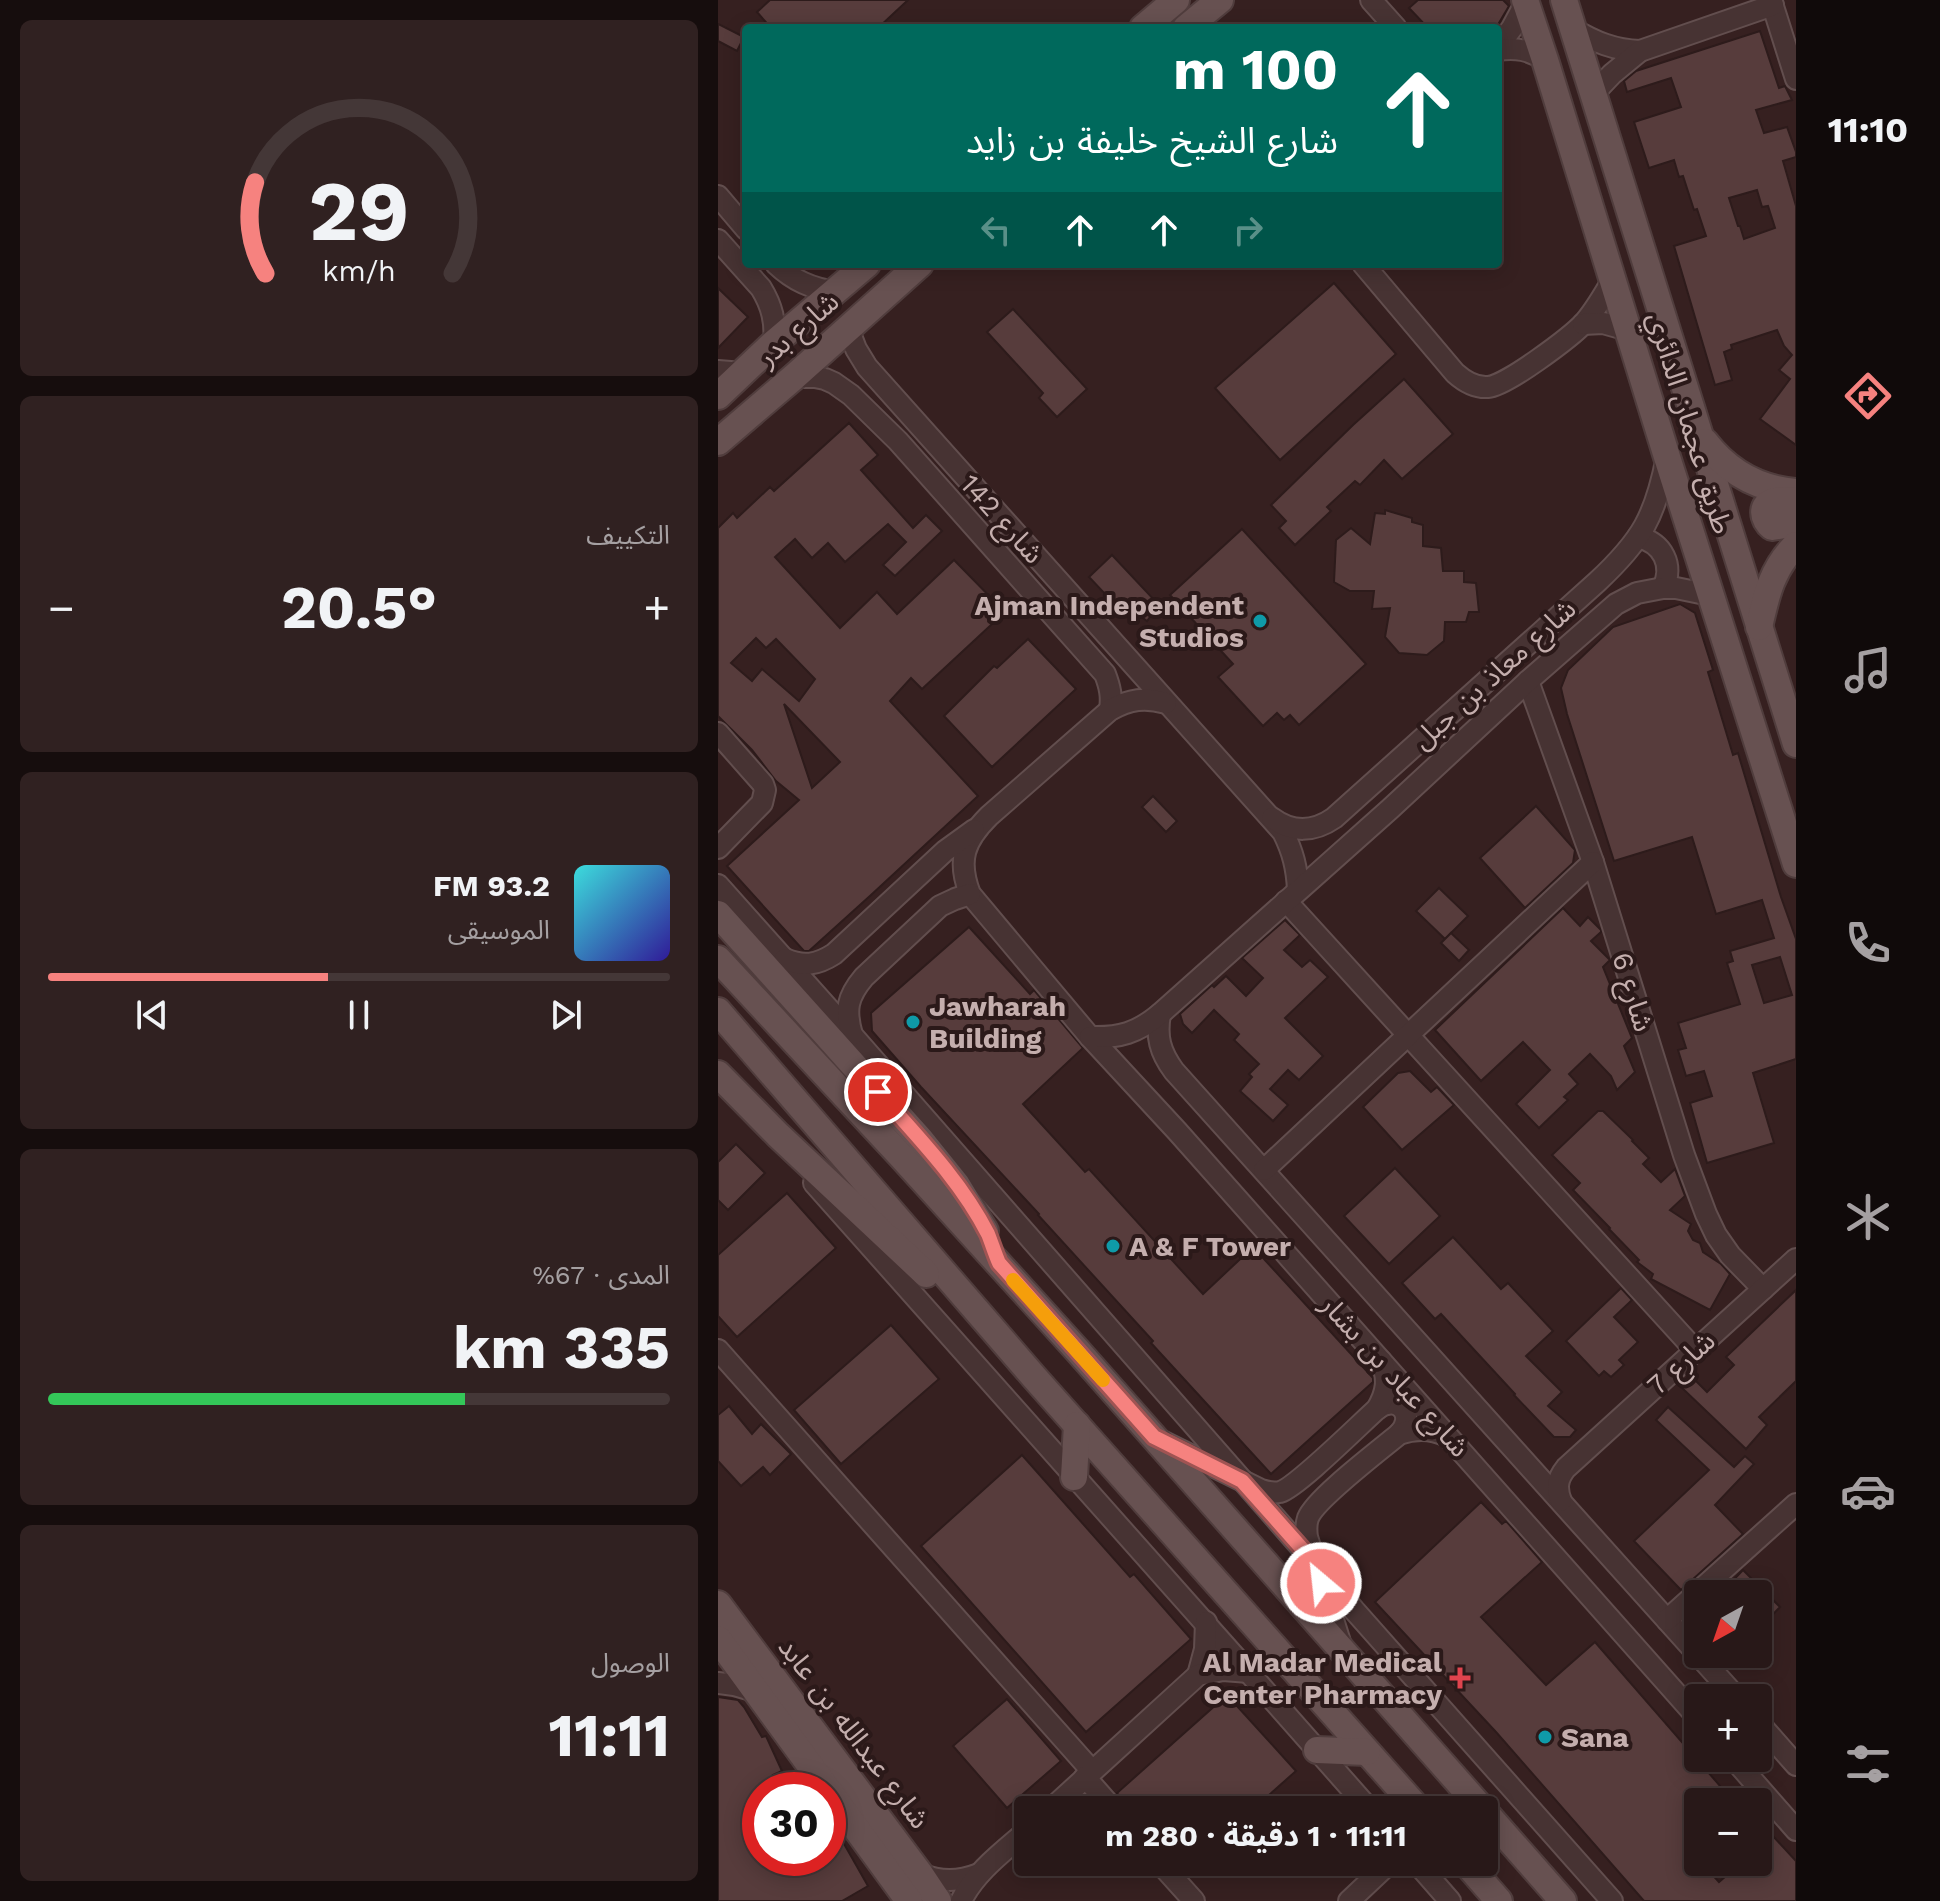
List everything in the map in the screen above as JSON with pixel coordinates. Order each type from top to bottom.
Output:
[{"type":"main road","points":[[1191,24],[1220,0]]},
{"type":"main road","name":"طريق عجمان الدائري","points":[[1564,0],[1796,744]]},
{"type":"main road","name":"طريق عجمان الدائري","points":[[1525,1],[1796,864]]},
{"type":"main road","points":[[1147,24],[1170,3]]},
{"type":"main road","name":"شارع بدر","points":[[718,396],[731,372],[774,343],[862,268]]},
{"type":"main road","name":"شارع بدر","points":[[718,442],[916,268]]},
{"type":"main road","points":[[1697,428],[1714,454],[1741,477],[1765,487],[1796,492]]},
{"type":"main road","points":[[1796,500],[1772,502],[1763,512],[1765,521],[1772,527],[1796,523]]},
{"type":"main road","points":[[1759,627],[1771,579],[1796,545]]},
{"type":"main road","points":[[724,921],[764,937]]},
{"type":"main road","points":[[724,921],[939,1162],[988,1235],[999,1263]]},
{"type":"main road","points":[[718,959],[999,1263],[1470,1796]]},
{"type":"main road","points":[[718,1011],[1034,1377],[1406,1796]]},
{"type":"main road","points":[[719,1076],[1034,1377]]},
{"type":"main road","points":[[1074,1477],[1077,1425]]},
{"type":"main road","name":"شارع عبدالله بن عابد","points":[[718,1604],[938,1901]]},
{"type":"main road","name":"شارع عبدالله بن عابد","points":[[718,1639],[909,1901]]},
{"type":"main road","points":[[1317,1750],[1367,1752]]},
{"type":"main road","points":[[1498,1828],[1563,1901]]},
{"type":"main road","points":[[1477,1876],[1499,1901]]},
{"type":"street","points":[[1371,0],[1392,24]]},
{"type":"street","points":[[1502,42],[1525,1]]},
{"type":"street","points":[[1593,94],[1640,51],[1772,3],[1796,79]]},
{"type":"street","points":[[1573,29],[1606,46],[1640,51]]},
{"type":"street","points":[[1502,48],[1526,50],[1545,60]]},
{"type":"street","points":[[718,196],[742,224]]},
{"type":"street","points":[[718,240],[742,267]]},
{"type":"street","points":[[743,268],[766,297],[773,316],[774,343]]},
{"type":"street","points":[[781,268],[805,285],[835,292]]},
{"type":"street","points":[[1366,268],[1455,373],[1477,387],[1490,387],[1514,377],[1583,324],[1612,281]]},
{"type":"street","points":[[1583,324],[1603,323],[1628,330]]},
{"type":"street","name":"شارع 142","points":[[848,328],[867,367],[1166,703]]},
{"type":"street","name":"شارع 142","points":[[794,377],[825,379],[843,388],[898,441],[1105,674],[1112,698],[1110,710]]},
{"type":"street","points":[[898,441],[897,436],[905,425],[916,423]]},
{"type":"street","name":"شارع معاذ بن جبل","points":[[1270,817],[1290,828],[1314,829],[1325,825],[1605,575],[1626,553],[1652,514],[1667,457]]},
{"type":"street","points":[[1638,537],[1652,542],[1663,553],[1668,567],[1663,588]]},
{"type":"street","name":"شارع معاذ بن جبل","points":[[1292,896],[1616,604],[1637,593],[1663,588],[1710,595]]},
{"type":"street","points":[[1085,650],[1098,646],[1106,634]]},
{"type":"street","name":"شارع 6","points":[[1528,681],[1593,862],[1684,1155],[1706,1214],[1730,1255],[1763,1289]]},
{"type":"street","points":[[783,958],[796,964],[809,965],[822,962],[834,954],[945,851],[977,828],[1110,710],[1137,699],[1152,699],[1166,703],[1283,832],[1297,869],[1292,896],[1160,1014],[1128,1034],[1090,1037]]},
{"type":"street","points":[[718,733],[765,790],[762,803],[718,848]]},
{"type":"street","points":[[1370,787],[1369,793],[1374,803],[1390,809]]},
{"type":"street","points":[[852,1035],[848,1004],[854,989],[864,977],[940,906],[970,894],[964,877],[963,860],[967,843],[977,828]]},
{"type":"street","points":[[1264,1170],[1593,862]]},
{"type":"street","points":[[718,885],[1612,1901]]},
{"type":"street","name":"شارع عباد بن بشار","points":[[970,894],[1090,1037],[1684,1702]]},
{"type":"street","points":[[1292,896],[1408,1034],[1695,1350]]},
{"type":"street","name":"شارع عباد بن بشار","points":[[1160,1014],[1159,1044],[1165,1058],[1724,1684]]},
{"type":"street","points":[[1177,1131],[1185,1116],[1192,1111],[1208,1109]]},
{"type":"street","points":[[778,1135],[810,1178],[1358,1796]]},
{"type":"street","name":"شارع 7","points":[[1566,1468],[1796,1259]]},
{"type":"street","points":[[718,1350],[1089,1774],[1104,1796]]},
{"type":"street","points":[[1377,1409],[1386,1386],[1386,1373],[1381,1361]]},
{"type":"street","points":[[1154,1437],[1261,1490],[1280,1492],[1289,1488],[1377,1409],[1384,1404],[1400,1406],[1407,1420],[1404,1428],[1313,1509],[1306,1527],[1313,1561],[1344,1653]]},
{"type":"street","points":[[1399,1434],[1411,1429],[1425,1429],[1450,1438]]},
{"type":"street","points":[[1533,1469],[1549,1472],[1566,1468]]},
{"type":"street","points":[[1561,1501],[1558,1484],[1566,1468]]},
{"type":"street","points":[[1667,1620],[1796,1504]]},
{"type":"street","points":[[1198,1675],[1205,1649],[1206,1622]]},
{"type":"street","points":[[1065,1796],[1198,1675],[1223,1670],[1249,1672]]},
{"type":"street","points":[[718,1683],[758,1692]]},
{"type":"street","points":[[1772,1738],[1796,1765]]},
{"type":"street","points":[[1745,1772],[1796,1830]]},
{"type":"street","points":[[961,1901],[969,1885],[1014,1843]]},
{"type":"street","points":[[920,1874],[935,1880],[950,1881],[979,1874]]},
{"type":"street","points":[[1172,1876],[1194,1901]]},
{"type":"street","points":[[1349,1901],[1375,1876]]},
{"type":"street","points":[[1428,1876],[1450,1901]]},
{"type":"building","points":[[770,0],[908,0],[882,24],[768,24],[757,12]]},
{"type":"building","points":[[1418,0],[1503,0],[1509,6],[1498,24],[1424,24],[1409,8]]},
{"type":"building","points":[[718,24],[742,36],[737,51],[718,41]]},
{"type":"building","points":[[1760,31],[1779,88],[1785,86],[1792,100],[1756,110],[1764,133],[1787,127],[1796,152],[1796,157],[1783,161],[1796,206],[1796,445],[1760,419],[1790,379],[1779,370],[1792,355],[1777,330],[1731,345],[1732,349],[1724,352],[1732,380],[1715,385],[1674,246],[1706,236],[1674,160],[1649,168],[1634,122],[1681,107],[1671,78],[1627,92],[1624,81],[1636,71]],"holes":[[[1757,190],[1762,207],[1768,206],[1775,228],[1744,239],[1729,198]]]},
{"type":"building","points":[[1334,283],[1396,354],[1280,460],[1215,388]]},
{"type":"building","points":[[718,288],[748,317],[718,348]]},
{"type":"building","points":[[1013,309],[1087,389],[1057,417],[1039,398],[1043,393],[987,332]]},
{"type":"building","points":[[1404,379],[1453,434],[1402,479],[1384,460],[1360,485],[1355,481],[1327,507],[1331,511],[1295,545],[1279,528],[1286,521],[1271,505]]},
{"type":"building","points":[[849,423],[878,455],[861,470],[913,528],[926,515],[942,531],[895,576],[883,565],[906,542],[888,524],[845,562],[828,543],[812,558],[795,539],[775,557],[840,628],[877,592],[897,614],[954,560],[1005,612],[922,689],[911,678],[890,701],[978,796],[809,951],[804,951],[727,866],[799,800],[776,781],[752,750],[718,716],[718,528],[733,513],[737,518],[770,487],[774,491]],"holes":[[[756,638],[766,648],[776,639],[815,679],[799,701],[762,669],[752,681],[731,663]],[[784,704],[840,762],[812,788]]]},
{"type":"building","points":[[1385,510],[1412,518],[1412,522],[1423,525],[1423,546],[1441,548],[1443,571],[1464,571],[1464,582],[1476,583],[1479,612],[1469,612],[1466,622],[1445,622],[1444,641],[1427,655],[1399,653],[1385,637],[1390,608],[1372,609],[1374,591],[1350,591],[1334,582],[1336,540],[1351,528],[1370,544],[1375,513],[1385,514]]},
{"type":"building","name":"Ajman Independent Studios","points":[[1242,529],[1366,664],[1299,725],[1290,715],[1284,720],[1277,713],[1263,726],[1218,677],[1233,664],[1170,595]]},
{"type":"building","points":[[1112,555],[1159,605],[1147,621],[1127,606],[1121,611],[1089,577]]},
{"type":"building","points":[[1680,604],[1695,613],[1713,670],[1708,672],[1733,755],[1738,753],[1796,939],[1796,1059],[1753,1073],[1774,1143],[1707,1163],[1690,1103],[1712,1096],[1704,1071],[1686,1076],[1678,1050],[1686,1048],[1678,1023],[1740,1004],[1727,963],[1733,961],[1730,951],[1774,938],[1762,900],[1716,914],[1692,837],[1614,861],[1561,688],[1568,670],[1613,627]],"holes":[[[1780,957],[1792,995],[1764,1003],[1752,965]]]},
{"type":"building","points":[[1028,639],[1076,689],[992,767],[944,716],[994,666],[997,668]]},
{"type":"building","points":[[1153,796],[1177,821],[1166,832],[1142,807]]},
{"type":"building","points":[[1536,806],[1575,850],[1573,863],[1525,908],[1480,858]]},
{"type":"building","points":[[1439,888],[1468,916],[1445,939],[1416,911]]},
{"type":"building","points":[[1563,908],[1580,926],[1588,917],[1601,930],[1591,941],[1610,960],[1603,967],[1632,1038],[1624,1046],[1635,1072],[1617,1090],[1611,1076],[1590,1054],[1569,1074],[1578,1084],[1564,1097],[1568,1100],[1539,1128],[1516,1104],[1550,1070],[1523,1042],[1481,1081],[1435,1030]]},
{"type":"building","points":[[1285,920],[1300,935],[1284,950],[1302,967],[1310,960],[1328,977],[1285,1018],[1323,1056],[1299,1080],[1288,1070],[1270,1089],[1288,1105],[1273,1121],[1240,1091],[1252,1077],[1249,1074],[1259,1064],[1234,1040],[1239,1034],[1214,1010],[1192,1033],[1183,1024],[1180,1014],[1226,976],[1246,996],[1263,978],[1242,958]]},
{"type":"building","points":[[969,927],[1030,994],[1034,990],[1083,1048],[1023,1104],[1085,1172],[1089,1169],[1203,1294],[1253,1247],[1373,1378],[1373,1382],[1271,1474],[872,1031],[871,1013]]},
{"type":"building","points":[[1451,933],[1469,950],[1459,961],[1441,943]]},
{"type":"building","points":[[1410,1071],[1431,1092],[1437,1087],[1454,1105],[1402,1150],[1363,1107],[1398,1073]]},
{"type":"building","points":[[1598,1111],[1603,1111],[1649,1158],[1643,1164],[1661,1182],[1675,1169],[1685,1196],[1670,1210],[1691,1224],[1688,1231],[1693,1240],[1700,1243],[1703,1252],[1730,1274],[1710,1310],[1651,1279],[1653,1274],[1637,1262],[1639,1260],[1573,1190],[1580,1183],[1552,1155]]},
{"type":"building","points":[[736,1144],[765,1173],[728,1210],[718,1200],[718,1162]]},
{"type":"building","points":[[1395,1168],[1440,1216],[1389,1264],[1344,1216]]},
{"type":"building","points":[[787,1193],[836,1248],[737,1337],[718,1316],[718,1255]]},
{"type":"building","points":[[1453,1237],[1501,1289],[1508,1283],[1553,1331],[1526,1356],[1562,1392],[1548,1406],[1576,1430],[1570,1437],[1554,1437],[1441,1314],[1435,1319],[1402,1283]]},
{"type":"building","points":[[1621,1288],[1632,1300],[1614,1317],[1638,1342],[1619,1360],[1624,1365],[1611,1377],[1604,1371],[1599,1376],[1566,1341]]},
{"type":"building","points":[[1796,1290],[1796,1381],[1759,1417],[1767,1425],[1746,1449],[1681,1387],[1691,1376],[1707,1392],[1734,1365],[1726,1357]]},
{"type":"building","points":[[891,1325],[939,1379],[841,1464],[794,1410]]},
{"type":"building","points":[[729,1406],[752,1434],[761,1424],[791,1454],[770,1475],[763,1467],[741,1486],[718,1461],[718,1415]]},
{"type":"building","points":[[1668,1407],[1734,1467],[1745,1456],[1754,1464],[1715,1505],[1743,1534],[1692,1580],[1684,1580],[1681,1590],[1634,1541],[1709,1470],[1656,1420]]},
{"type":"building","points":[[1022,1455],[1130,1577],[1134,1574],[1191,1639],[1086,1732],[921,1546]]},
{"type":"building","points":[[1481,1502],[1502,1524],[1506,1521],[1542,1562],[1481,1617],[1546,1685],[1595,1642],[1684,1744],[1684,1772],[1708,1772],[1722,1788],[1684,1788],[1684,1876],[1714,1876],[1719,1882],[1726,1876],[1772,1876],[1772,1835],[1796,1861],[1796,1901],[1644,1901],[1496,1732],[1375,1602]]},
{"type":"building","points":[[1743,1570],[1753,1580],[1733,1580]]},
{"type":"building","points":[[1772,1599],[1780,1607],[1772,1615]]},
{"type":"building","points":[[1227,1695],[1296,1771],[1268,1796],[1119,1796],[1117,1793]]},
{"type":"building","points":[[718,1697],[738,1700],[762,1737],[766,1736],[782,1771],[742,1772],[742,1876],[846,1876],[846,1847],[868,1886],[842,1901],[718,1901]]},
{"type":"building","points":[[1007,1699],[1061,1761],[1021,1796],[1014,1796],[1014,1802],[1007,1808],[953,1746]]},
{"type":"slow traffic","points":[[1013,1280],[1103,1380]]},
{"type":"place","name":"Ajman Independent Studios","points":[[1260,621]]},
{"type":"place","name":"Jawharah Building","points":[[913,1022]]},
{"type":"place","name":"A & F Tower","points":[[1113,1246]]},
{"type":"place","name":"Al Madar Medical Center Pharmacy","points":[[1460,1678]]},
{"type":"place","name":"Sana","points":[[1545,1737]]},
{"type":"route","points":[[878,1092],[957,1185],[988,1235],[999,1263],[1154,1437],[1242,1481],[1313,1561],[1321,1583]]}]
